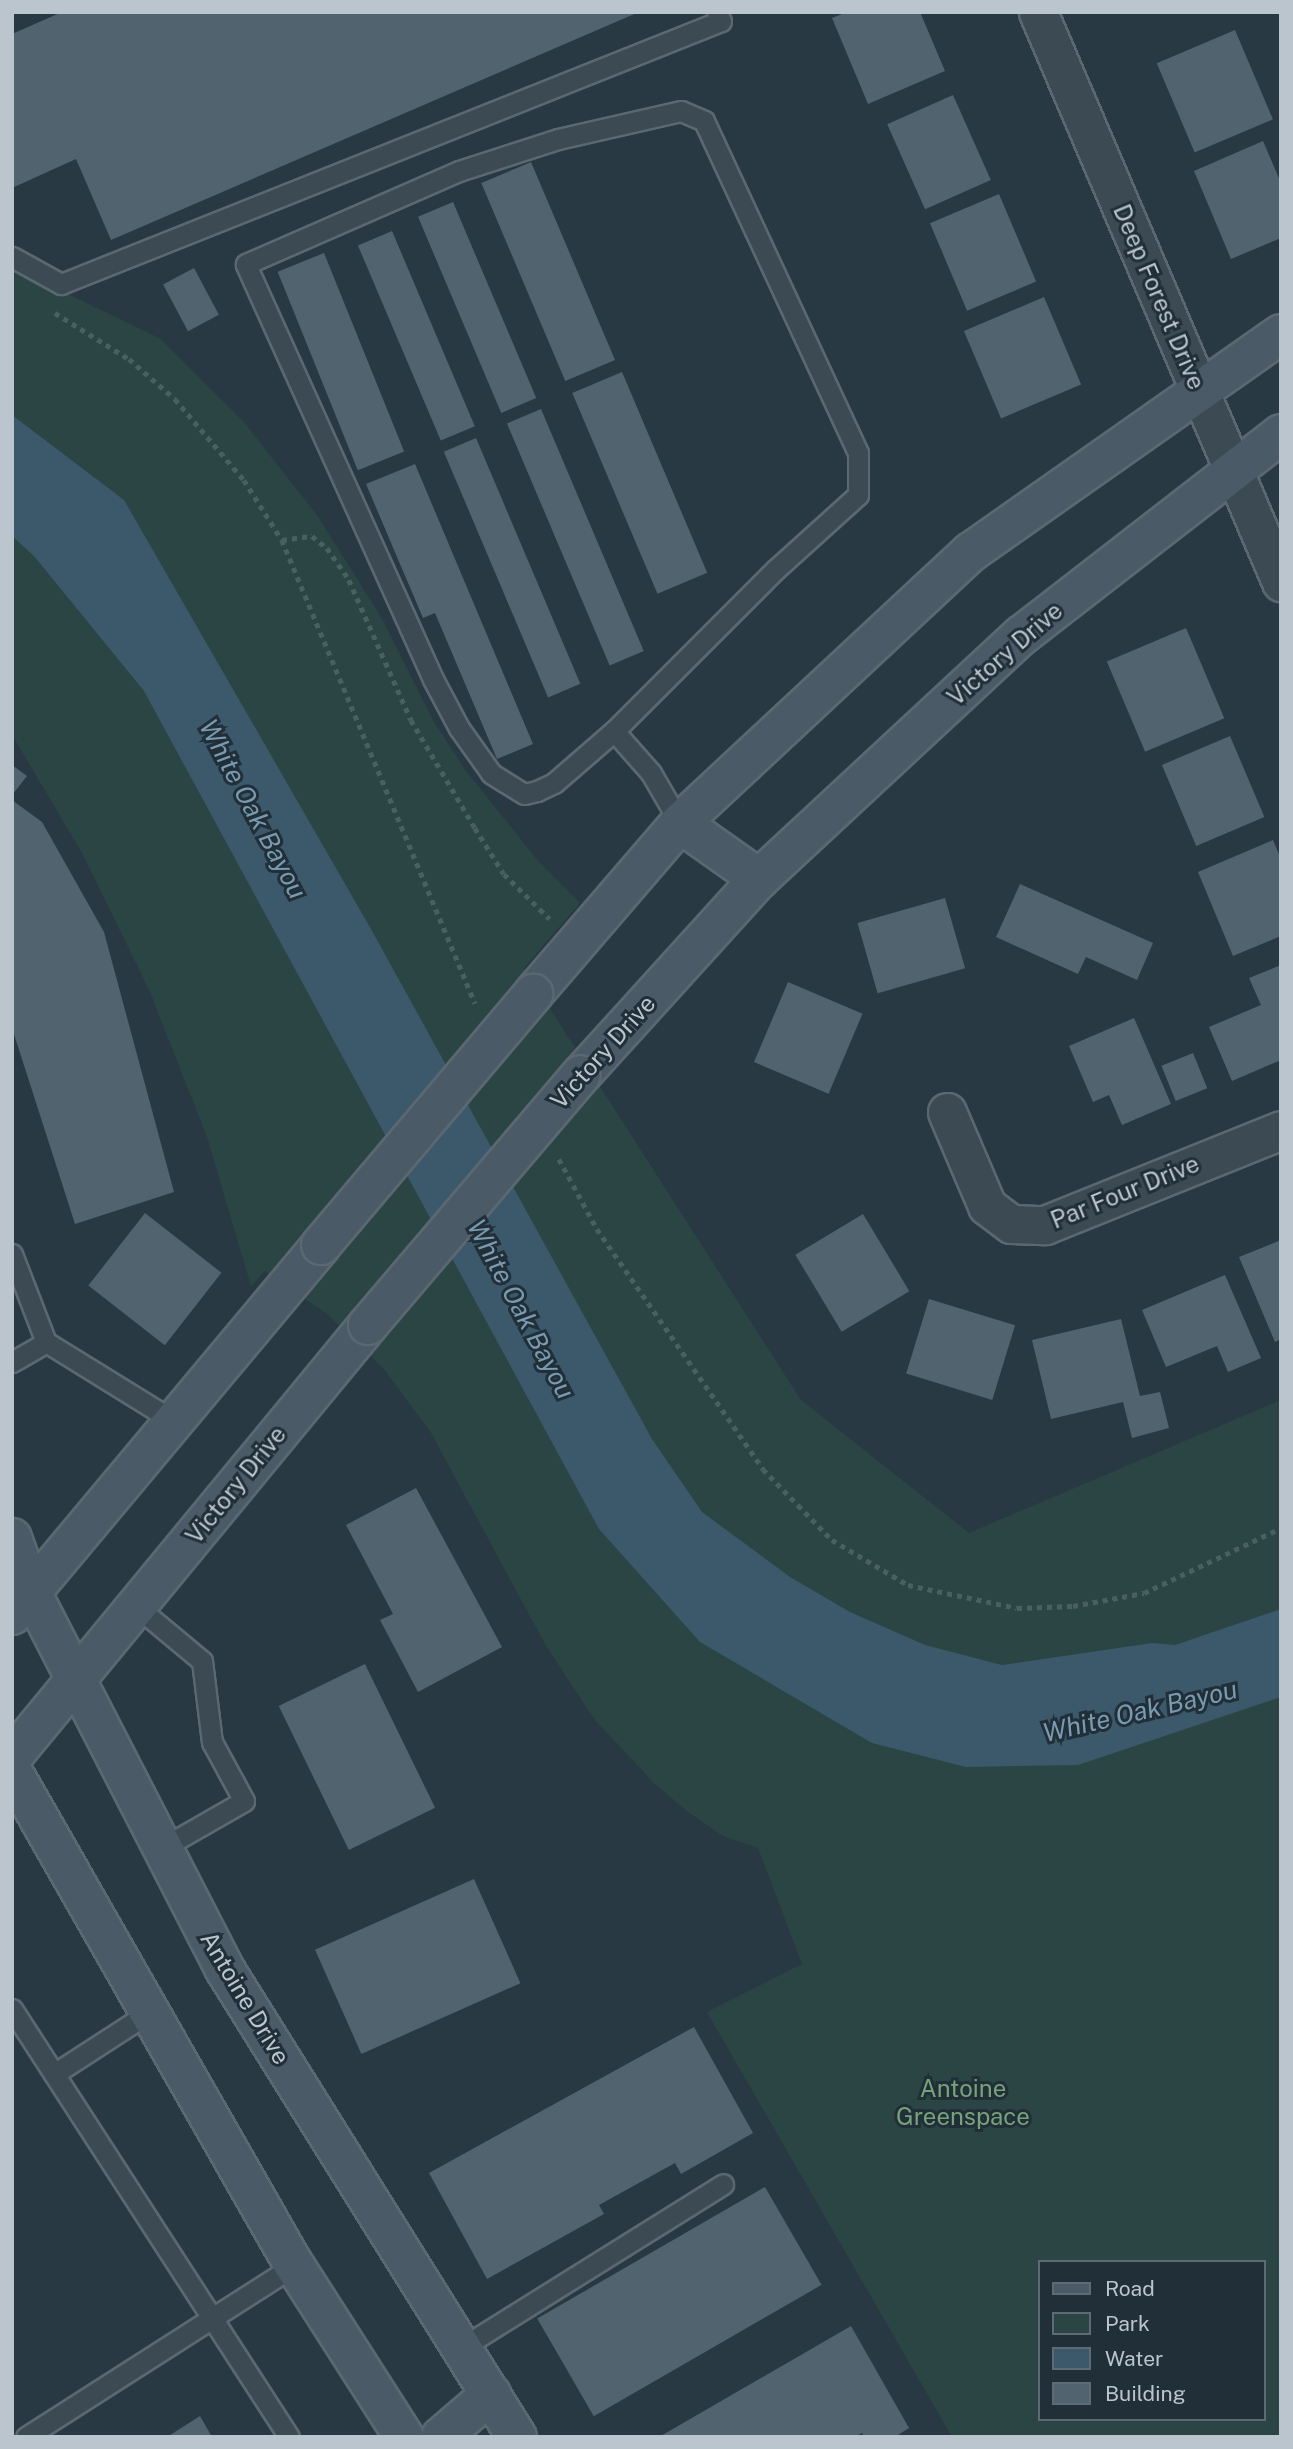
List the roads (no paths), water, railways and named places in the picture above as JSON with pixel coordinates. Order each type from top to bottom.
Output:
[{"type":"main road","points":[[22,1604],[321,1245],[680,823],[971,552],[1201,393],[1223,372],[1281,334]]},
{"type":"main road","name":"Victory Drive","points":[[12,1757],[368,1325],[581,1075],[759,879],[1022,635],[1281,434]]},
{"type":"main road","points":[[680,823],[759,879]]},
{"type":"main road","name":"Antoine Drive","points":[[12,1538],[22,1604],[76,1680],[224,1968],[517,2437]]},
{"type":"main road","points":[[12,1771],[295,2265],[404,2437]]},
{"type":"main road","points":[[441,2437],[491,2395]]},
{"type":"street","name":"Deep Forest Drive","points":[[1038,12],[1281,582]]},
{"type":"street","name":"Par Four Drive","points":[[947,1112],[987,1206],[1011,1224],[1045,1225],[1281,1130]]},
{"type":"lane","points":[[12,257],[61,284],[721,21],[717,12]]},
{"type":"lane","points":[[681,111],[704,121],[853,440],[858,453],[858,495],[776,569],[614,731],[554,783],[537,791],[524,794],[491,773],[459,728],[433,679],[246,264],[459,171],[558,139],[681,111]]},
{"type":"lane","points":[[614,731],[651,773],[680,823]]},
{"type":"lane","points":[[12,1254],[47,1342],[174,1421]]},
{"type":"lane","points":[[12,1362],[47,1342]]},
{"type":"lane","points":[[136,1606],[202,1661],[212,1742],[244,1801],[162,1847]]},
{"type":"lane","points":[[12,2010],[289,2437]]},
{"type":"lane","points":[[54,2074],[150,2012]]},
{"type":"lane","points":[[461,2348],[723,2184]]},
{"type":"lane","points":[[26,2437],[213,2320],[295,2265]]},
{"type":"water","name":"White Oak Bayou","points":[[12,415],[124,500],[371,929],[652,1439],[702,1512],[790,1577],[850,1612],[925,1645],[1002,1665],[1152,1643],[1175,1645],[1281,1609],[1281,1697],[1078,1765],[966,1767],[872,1743],[700,1642],[599,1529],[144,691],[34,556],[12,536]]},
{"type":"park label","name":"Antoine Greenspace","points":[[963,2103]]}]
